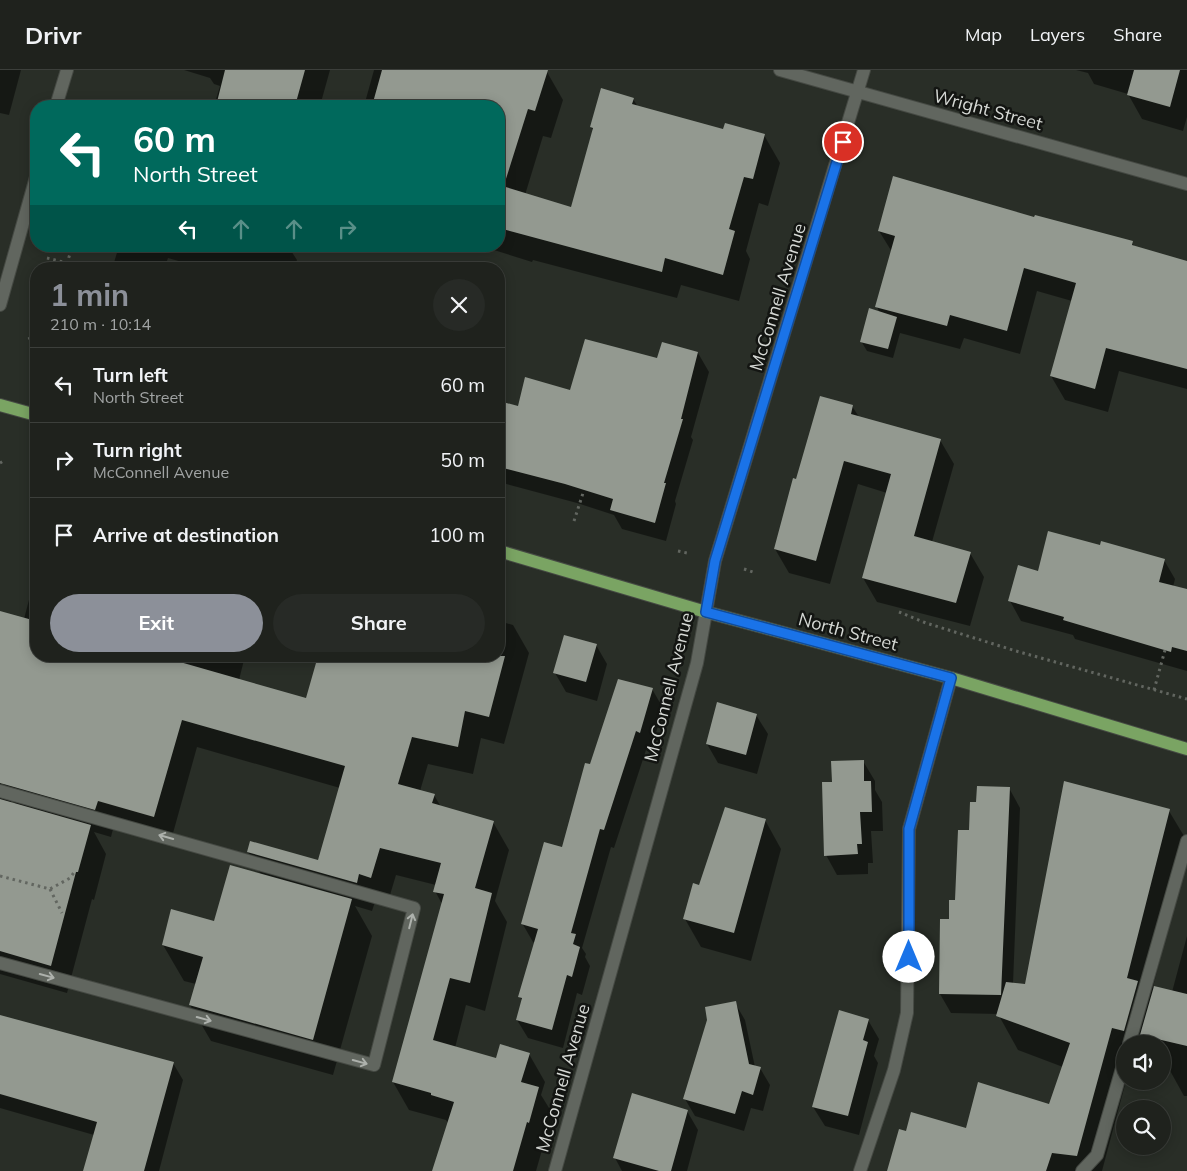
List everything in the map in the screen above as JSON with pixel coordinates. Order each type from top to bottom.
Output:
[{"type":"main road","points":[[0,405],[30,413]]},
{"type":"main road","name":"North Street","points":[[505,553],[706,612],[951,678],[1187,749]]},
{"type":"street","points":[[58,100],[67,70]]},
{"type":"street","name":"Wright Street","points":[[780,70],[1187,184]]},
{"type":"street","name":"McConnell Avenue","points":[[556,1171],[697,663],[715,561],[864,70]]},
{"type":"street","points":[[0,305],[30,198]]},
{"type":"street","points":[[860,1171],[894,1070],[907,1013],[909,829],[951,678]]},
{"type":"street","points":[[0,791],[414,908],[374,1065],[0,963]]},
{"type":"street","points":[[1132,1035],[1187,841]]},
{"type":"street","points":[[1082,1171],[1097,1155],[1116,1089]]},
{"type":"path","points":[[47,258],[63,262]]},
{"type":"path","points":[[0,463],[5,460]]},
{"type":"path","points":[[574,521],[584,490]]},
{"type":"path","points":[[678,551],[687,553]]},
{"type":"path","points":[[744,569],[753,572]]},
{"type":"path","points":[[899,612],[926,623],[1016,651],[1187,699]]},
{"type":"path","points":[[1154,690],[1165,650]]},
{"type":"path","points":[[0,876],[50,890],[70,878],[74,872]]},
{"type":"path","points":[[50,890],[62,914]]},
{"type":"building","points":[[225,70],[305,70],[297,100],[218,100]]},
{"type":"building","points":[[382,70],[548,70],[535,111],[528,109],[505,182],[505,100],[374,100]]},
{"type":"building","points":[[1134,70],[1180,70],[1170,107],[1127,95]]},
{"type":"building","points":[[601,88],[634,98],[632,104],[723,129],[725,123],[765,134],[753,179],[744,177],[729,229],[735,231],[723,275],[665,258],[662,272],[505,230],[505,187],[571,207],[593,128],[590,127]]},
{"type":"building","points":[[893,176],[1034,217],[1035,215],[1133,241],[1132,245],[1187,261],[1187,369],[1106,348],[1095,389],[1050,376],[1076,283],[1024,268],[1007,331],[950,315],[947,326],[875,307],[895,236],[878,231]]},
{"type":"building","points":[[869,308],[897,317],[888,349],[860,342]]},
{"type":"building","points":[[585,339],[657,358],[662,342],[698,352],[681,419],[683,419],[664,483],[666,483],[655,523],[610,510],[613,499],[505,469],[505,403],[518,406],[525,377],[570,390]]},
{"type":"building","points":[[820,396],[853,405],[851,414],[941,439],[914,536],[971,552],[956,603],[862,578],[891,474],[844,461],[816,561],[774,549],[793,478],[796,479]]},
{"type":"building","points":[[1048,531],[1100,545],[1101,541],[1165,559],[1159,582],[1187,589],[1187,651],[1172,647],[1171,652],[1063,620],[1064,617],[1008,601],[1018,565],[1038,571]]},
{"type":"building","points":[[0,611],[30,619],[30,662],[180,662],[306,698],[316,662],[503,662],[489,717],[465,711],[458,747],[412,737],[398,784],[435,794],[432,803],[494,821],[475,888],[492,893],[470,983],[450,978],[433,1040],[496,1058],[500,1044],[530,1053],[521,1082],[539,1087],[513,1171],[432,1171],[454,1102],[431,1095],[431,1093],[392,1082],[444,894],[433,892],[441,863],[380,848],[371,878],[359,874],[357,883],[247,852],[250,841],[318,860],[345,766],[182,720],[154,817],[98,801],[95,810],[0,783]]},
{"type":"building","points":[[564,635],[597,644],[586,682],[553,673]]},
{"type":"building","points":[[618,679],[653,688],[640,733],[636,731],[604,830],[600,829],[571,933],[576,934],[573,944],[580,947],[572,977],[567,975],[552,1030],[516,1020],[522,998],[518,997],[538,929],[521,924],[544,842],[562,847],[585,763],[590,764]]},
{"type":"building","points":[[717,702],[757,714],[746,755],[706,744]]},
{"type":"building","points":[[864,760],[864,781],[871,781],[872,812],[860,812],[862,844],[857,844],[858,854],[824,856],[822,782],[832,782],[831,761]]},
{"type":"building","points":[[1064,781],[1170,809],[1127,978],[1138,981],[1124,1031],[1112,1028],[1077,1156],[1052,1153],[1046,1171],[887,1171],[899,1129],[906,1131],[911,1112],[966,1128],[978,1082],[1049,1104],[1070,1043],[996,1016],[1006,982],[1025,984]]},
{"type":"building","points":[[977,786],[1010,787],[1001,995],[939,994],[940,919],[949,919],[949,900],[955,900],[958,830],[969,830],[970,802],[976,802]]},
{"type":"building","points":[[0,799],[91,825],[78,872],[76,872],[51,966],[0,951]]},
{"type":"building","points":[[725,807],[766,819],[734,933],[683,919],[693,883],[699,885]]},
{"type":"building","points":[[230,865],[352,899],[313,1040],[189,1005],[203,957],[162,945],[171,909],[214,921]]},
{"type":"building","points":[[1154,986],[1187,994],[1187,1046],[1171,1042],[1171,1035],[1140,1035]]},
{"type":"building","points":[[736,1001],[749,1064],[761,1067],[753,1095],[742,1091],[735,1114],[683,1099],[707,1020],[705,1007]]},
{"type":"building","points":[[839,1010],[869,1019],[863,1040],[868,1042],[848,1116],[812,1107]]},
{"type":"building","points":[[0,1015],[174,1062],[144,1171],[83,1171],[97,1122],[0,1094]]},
{"type":"building","points":[[632,1093],[688,1110],[671,1171],[659,1171],[613,1158]]},
{"type":"route","points":[[843,142],[715,561],[706,612],[951,678],[938,719],[909,829],[909,957]]}]
